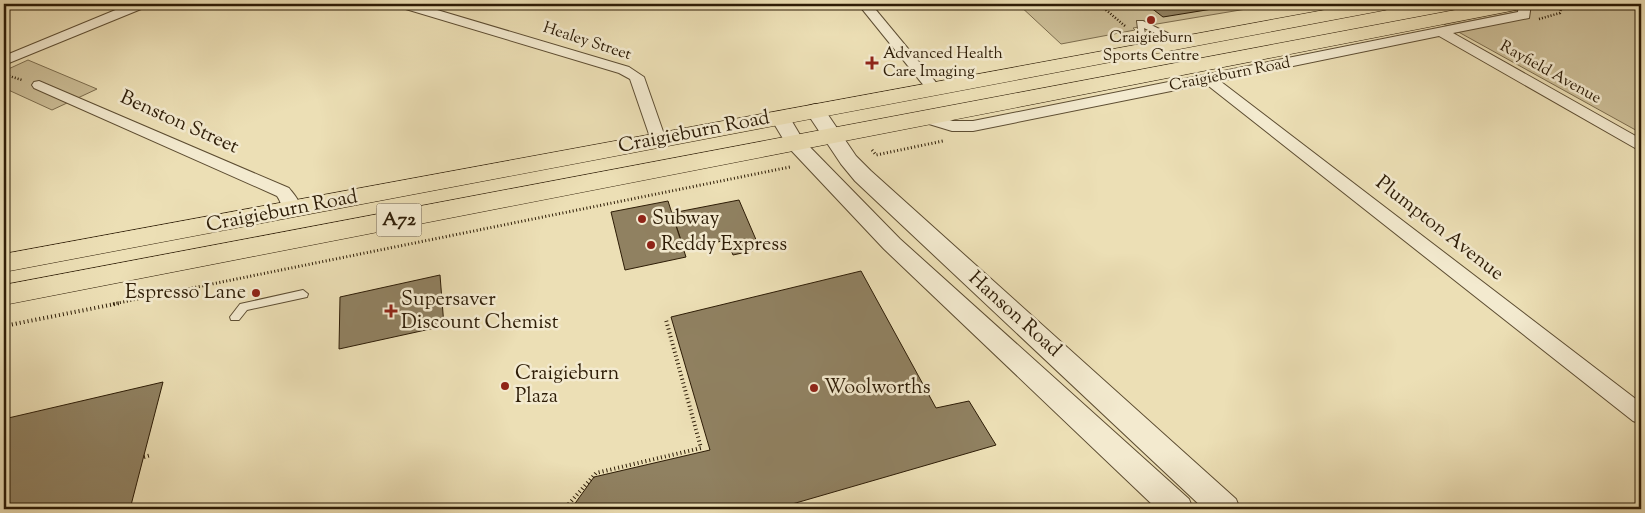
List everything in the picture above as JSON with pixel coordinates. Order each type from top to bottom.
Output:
[{"type":"main road","name":"Craigieburn Road","points":[[7,269],[291,210],[815,110],[1144,51],[1385,4]]},
{"type":"main road","name":"Craigieburn Road","points":[[4,295],[803,153],[838,146],[925,118],[1516,4]]},
{"type":"street","points":[[4,61],[141,4]]},
{"type":"street","name":"Healey Street","points":[[404,4],[624,70],[637,77],[658,140]]},
{"type":"street","points":[[864,4],[934,89]]},
{"type":"street","name":"Craigieburn Road","points":[[925,118],[952,126],[972,126],[1524,15],[1525,4]]},
{"type":"street","name":"Rayfield Avenue","points":[[1441,32],[1641,145]]},
{"type":"street","name":"Plumpton Avenue","points":[[1209,79],[1641,415]]},
{"type":"street","name":"Benston Street","points":[[40,85],[283,192],[291,203],[291,210]]},
{"type":"street","name":"Hanson Road","points":[[815,110],[838,146],[892,203],[1225,509]]},
{"type":"street","name":"Hanson Road","points":[[780,117],[803,153],[892,244],[1178,509]]},
{"type":"lane","points":[[1144,51],[1140,24],[1184,43]]},
{"type":"lane","points":[[235,317],[244,307],[303,294]]},
{"type":"path","points":[[1099,4],[1127,27]]},
{"type":"path","points":[[1560,13],[1562,4]]},
{"type":"path","points":[[838,146],[872,150]]},
{"type":"path","points":[[4,326],[338,260],[803,153]]},
{"type":"path","points":[[554,509],[567,506],[596,473],[701,448],[666,320]]},
{"type":"path","points":[[144,457],[151,455]]},
{"type":"shaded area","points":[[1018,4],[1276,4],[1133,28],[1135,30],[1061,44]]},
{"type":"shaded area","points":[[1545,4],[1641,4],[1641,133],[1444,24]]},
{"type":"shaded area","points":[[28,60],[97,89],[52,110],[4,88],[4,71]]},
{"type":"building","points":[[1146,4],[1243,4],[1163,17]]},
{"type":"building","points":[[739,200],[760,249],[733,255],[727,240],[684,249],[672,213]]},
{"type":"building","points":[[668,201],[686,257],[625,270],[611,212]]},
{"type":"building","points":[[861,271],[936,408],[969,401],[996,445],[775,509],[571,509],[594,477],[710,450],[671,317]]},
{"type":"building","name":"Supersaver Discount Chemist","points":[[440,275],[444,326],[339,349],[340,297]]},
{"type":"building","points":[[163,382],[130,509],[4,509],[4,419]]},
{"type":"place","name":"Craigieburn Sports Centre","points":[[1151,20]]},
{"type":"place","name":"Advanced Health Care Imaging","points":[[872,63]]},
{"type":"place","name":"Subway","points":[[642,219]]},
{"type":"place","name":"Reddy Express","points":[[651,245]]},
{"type":"place","name":"Espresso Lane","points":[[256,293]]},
{"type":"place","name":"Supersaver Discount Chemist","points":[[391,311]]},
{"type":"place","name":"Craigieburn Plaza","points":[[505,386]]},
{"type":"place","name":"Woolworths","points":[[814,388]]}]
